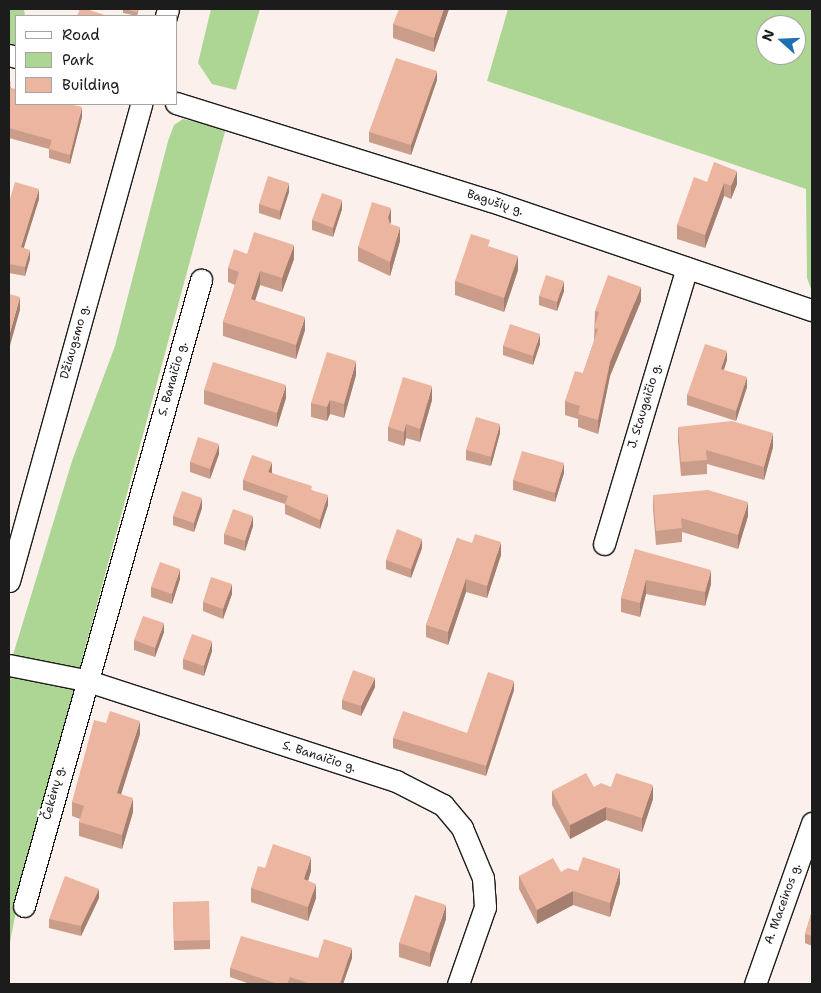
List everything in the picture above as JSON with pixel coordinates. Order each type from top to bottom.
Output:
[{"type":"street","name":"Bagušių g.","points":[[178,104],[812,310]]},
{"type":"street","name":"Džiaugsmo g.","points":[[9,581],[142,105]]},
{"type":"street","name":"J. Staugaičio g.","points":[[604,544],[687,268]]},
{"type":"street","name":"S. Banaičio g.","points":[[85,680],[201,280]]},
{"type":"street","name":"S. Banaičio g.","points":[[9,665],[85,680],[396,781],[444,805],[462,828],[478,860],[485,907],[458,984]]},
{"type":"street","name":"Čekėnų g.","points":[[24,906],[85,680]]},
{"type":"street","name":"A. Maceinos g.","points":[[755,984],[812,823]]},
{"type":"green space","points":[[9,9],[24,9],[25,15],[15,15],[15,49],[9,48]]},
{"type":"green space","points":[[211,9],[260,9],[236,90],[212,84],[198,63]]},
{"type":"green space","points":[[508,9],[812,9],[812,292],[807,278],[806,189],[487,81]]},
{"type":"green space","points":[[183,119],[226,128],[21,885],[9,948],[9,668],[72,461],[115,346],[168,141],[174,125]]},
{"type":"building","points":[[80,9],[86,9],[105,15],[77,15]]},
{"type":"building","points":[[124,9],[138,9],[137,12]]},
{"type":"building","points":[[399,9],[444,9],[434,38],[393,24]]},
{"type":"building","points":[[396,58],[437,71],[411,145],[369,132]]},
{"type":"building","points":[[9,82],[11,82],[10,88],[15,89],[15,105],[73,105],[82,107],[70,155],[49,149],[52,140],[9,128]]},
{"type":"building","points":[[714,162],[737,171],[731,186],[724,183],[705,235],[677,225],[694,177],[707,182]]},
{"type":"building","points":[[268,176],[289,183],[280,211],[259,204]]},
{"type":"building","points":[[15,182],[39,189],[21,247],[30,250],[25,267],[9,264],[9,202]]},
{"type":"building","points":[[322,193],[342,200],[333,228],[312,220]]},
{"type":"building","points":[[372,202],[391,208],[388,217],[390,224],[400,227],[390,262],[358,247]]},
{"type":"building","points":[[254,232],[294,245],[282,278],[260,271],[251,299],[305,317],[296,345],[223,322],[239,272],[228,268],[234,249],[247,254]]},
{"type":"building","points":[[471,234],[490,240],[488,246],[518,256],[504,298],[455,281]]},
{"type":"building","points":[[546,275],[564,281],[557,302],[539,296]]},
{"type":"building","points":[[608,275],[641,287],[610,362],[598,420],[578,414],[580,406],[565,401],[575,371],[583,373],[598,329],[594,328],[599,312],[595,311]]},
{"type":"building","points":[[9,294],[20,297],[9,336]]},
{"type":"building","points":[[510,324],[540,334],[533,356],[503,346]]},
{"type":"building","points":[[705,344],[727,351],[721,369],[747,377],[736,411],[687,395]]},
{"type":"building","points":[[327,352],[356,361],[344,404],[330,400],[327,407],[311,403]]},
{"type":"building","points":[[213,362],[286,385],[277,413],[204,390]]},
{"type":"building","points":[[403,377],[432,386],[420,429],[406,424],[404,432],[388,427]]},
{"type":"building","points":[[476,417],[500,424],[491,457],[466,450]]},
{"type":"building","points":[[732,421],[773,433],[764,467],[706,450],[707,460],[681,462],[678,427]]},
{"type":"building","points":[[198,437],[219,444],[210,469],[190,462]]},
{"type":"building","points":[[522,451],[564,463],[555,493],[513,480]]},
{"type":"building","points":[[252,455],[272,462],[268,472],[312,486],[311,490],[328,495],[320,520],[285,504],[288,496],[243,480]]},
{"type":"building","points":[[708,490],[748,502],[738,535],[681,518],[682,528],[656,531],[653,495]]},
{"type":"building","points":[[182,491],[202,498],[194,523],[173,516]]},
{"type":"building","points":[[233,509],[253,516],[245,541],[224,534]]},
{"type":"building","points":[[397,529],[422,539],[411,569],[386,560]]},
{"type":"building","points":[[475,534],[501,542],[487,586],[466,579],[448,632],[426,625],[457,538],[472,543]]},
{"type":"building","points":[[635,549],[711,570],[705,592],[646,580],[640,603],[621,598]]},
{"type":"building","points":[[160,562],[180,569],[172,594],[151,587]]},
{"type":"building","points":[[211,577],[232,584],[223,609],[203,602]]},
{"type":"building","points":[[143,616],[164,623],[155,648],[134,640]]},
{"type":"building","points":[[192,634],[212,641],[204,666],[183,659]]},
{"type":"building","points":[[353,670],[375,678],[361,706],[342,700]]},
{"type":"building","points":[[488,672],[514,681],[486,766],[393,738],[403,711],[467,733]]},
{"type":"building","points":[[110,711],[140,721],[117,793],[133,798],[122,835],[79,822],[84,806],[72,802],[94,720],[106,723]]},
{"type":"building","points":[[586,773],[594,787],[601,783],[611,787],[616,773],[653,785],[642,818],[606,807],[570,825],[552,791]]},
{"type":"building","points":[[273,844],[311,857],[304,879],[316,884],[308,907],[251,888],[258,866],[265,868]]},
{"type":"building","points":[[583,857],[620,869],[610,903],[573,891],[537,910],[519,876],[553,858],[561,872],[568,868],[578,871]]},
{"type":"building","points":[[65,876],[99,889],[81,926],[49,919]]},
{"type":"building","points":[[415,895],[446,905],[430,953],[399,943]]},
{"type":"building","points":[[209,901],[210,940],[174,941],[173,902]]},
{"type":"building","points":[[812,911],[812,936],[805,934]]},
{"type":"building","points":[[241,936],[318,958],[324,939],[352,948],[340,984],[311,984],[290,977],[287,984],[278,984],[230,968]]}]
